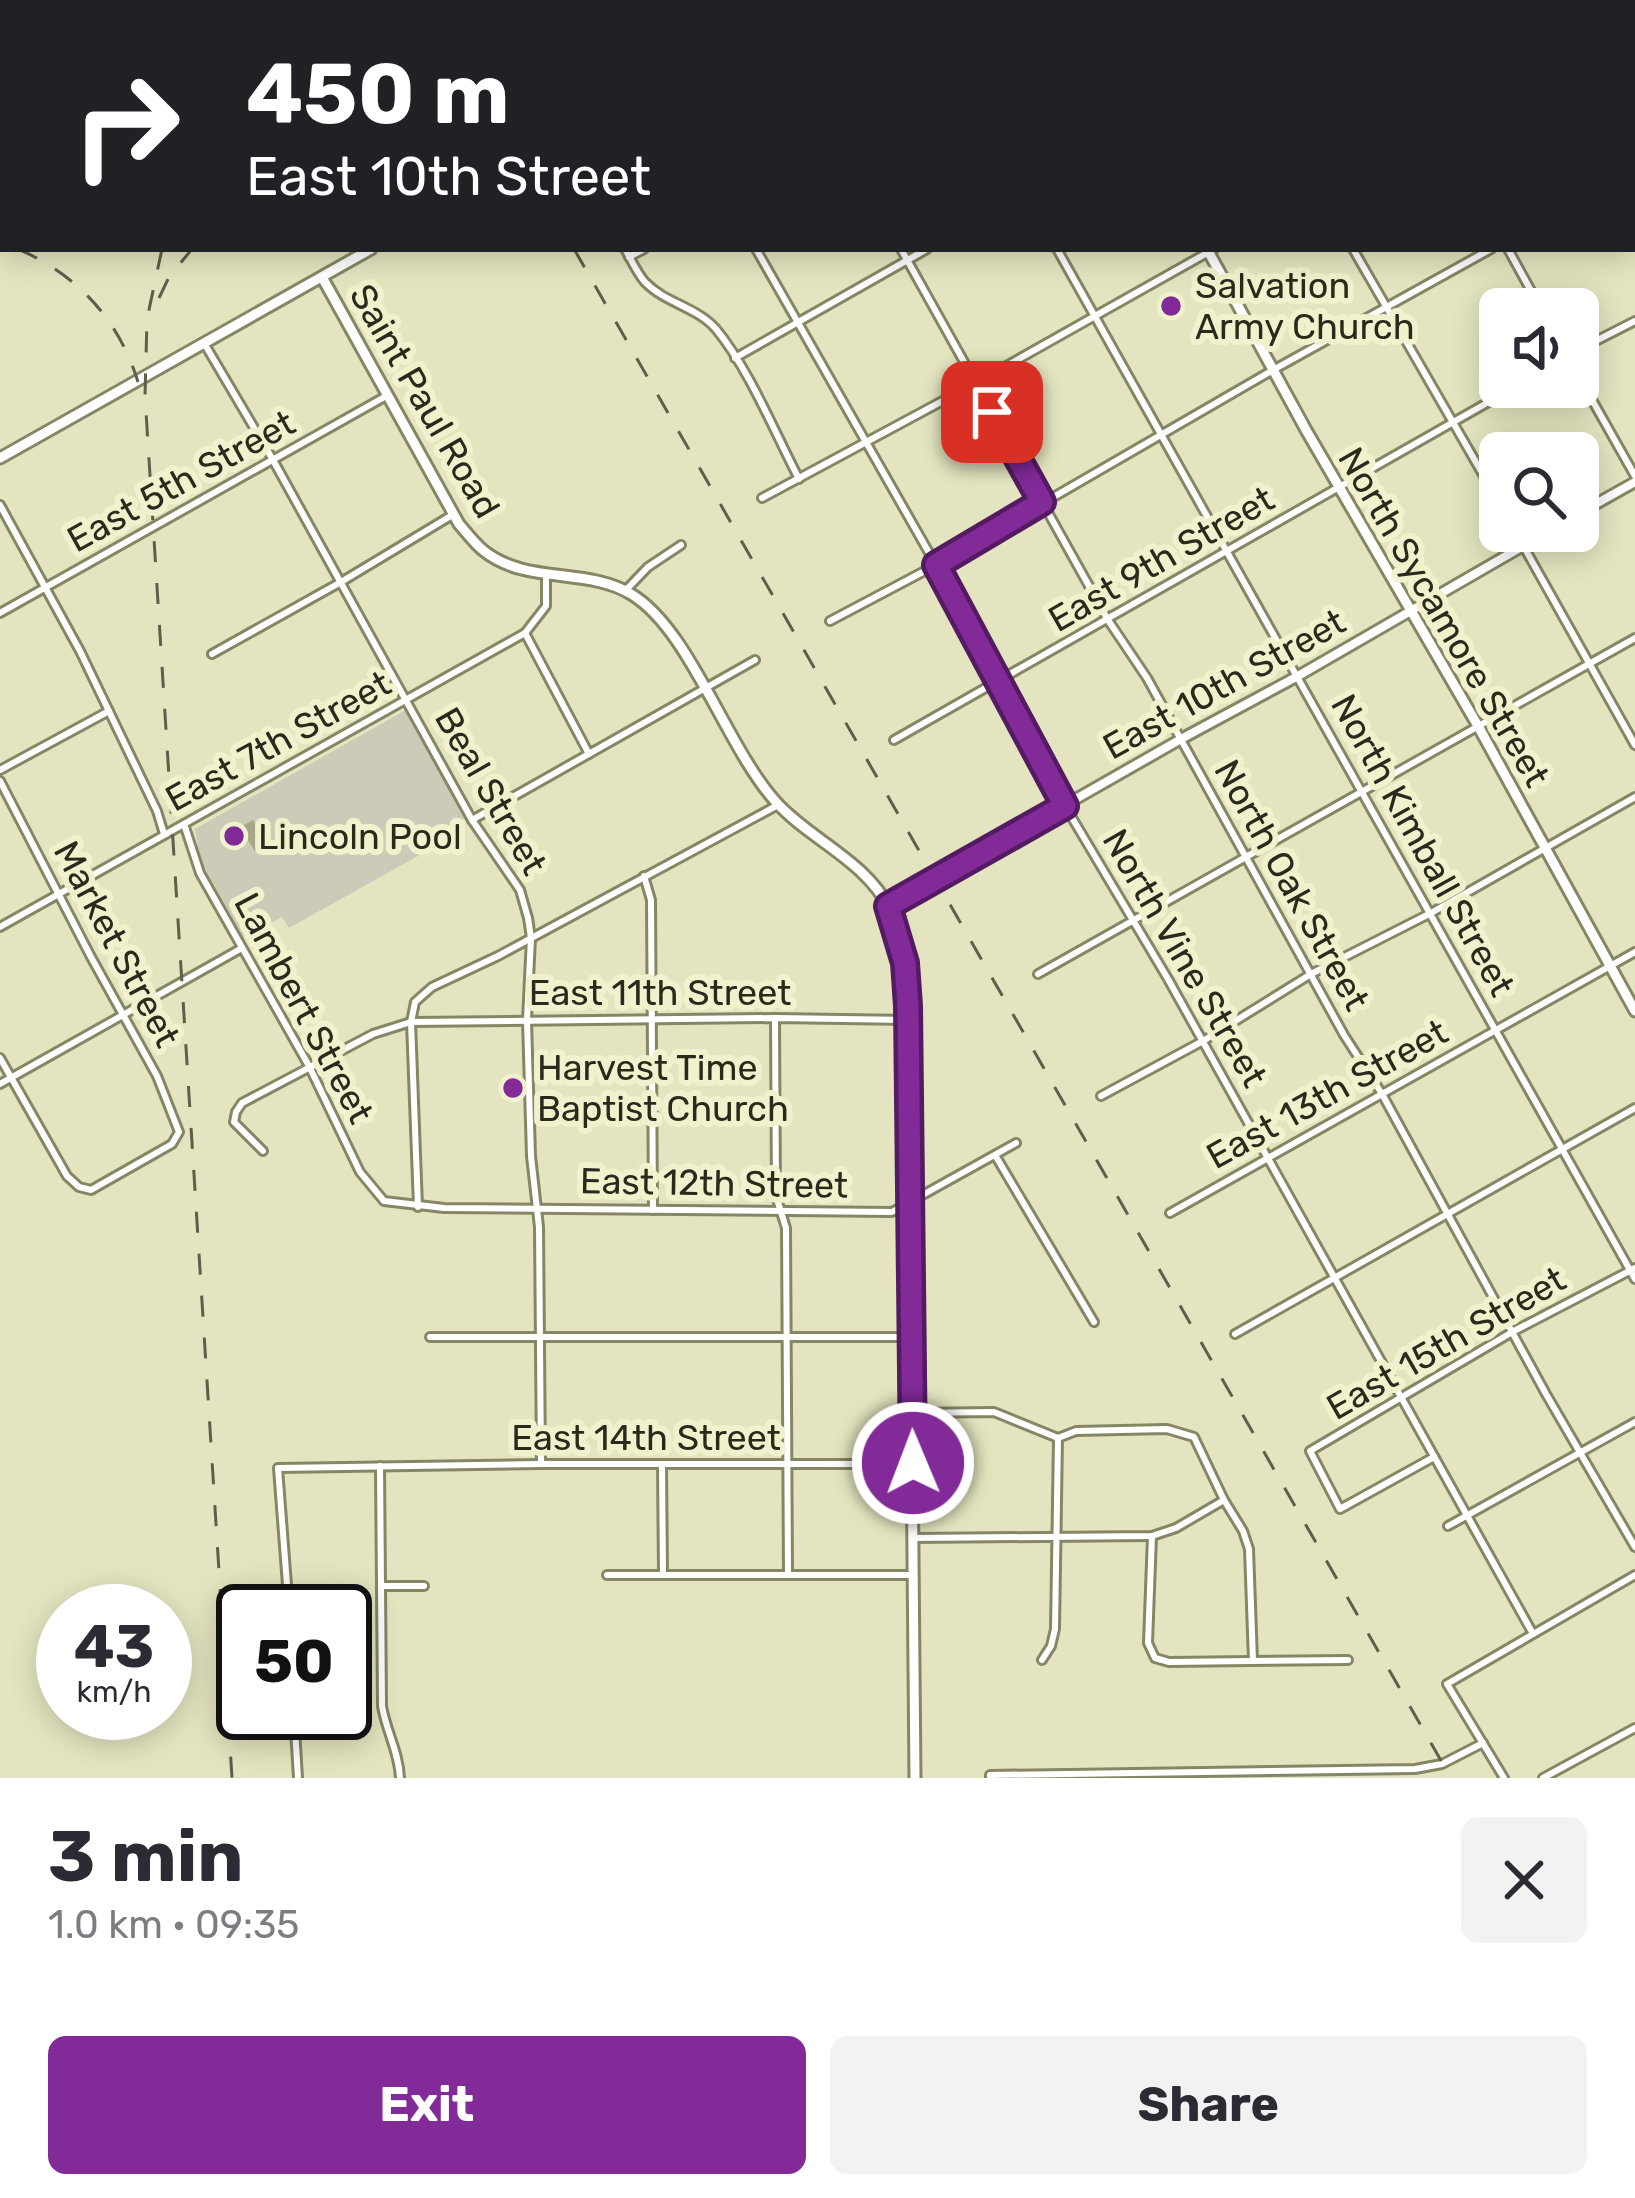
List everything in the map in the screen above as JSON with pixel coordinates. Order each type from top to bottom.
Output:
[{"type":"main road","points":[[0,458],[366,252]]},
{"type":"main road","name":"North Sycamore Street","points":[[1211,252],[1635,1011]]},
{"type":"main road","name":"Saint Paul Road","points":[[322,277],[454,514],[485,552],[514,568],[608,583],[625,591]]},
{"type":"main road","points":[[625,591],[655,611],[741,754],[778,805],[862,874],[888,906],[905,963],[915,1778]]},
{"type":"street","name":"North Vine Street","points":[[758,252],[1532,1632]]},
{"type":"street","name":"North Oak Street","points":[[903,252],[1635,1547]]},
{"type":"street","points":[[735,358],[922,252]]},
{"type":"street","name":"North Kimball Street","points":[[1059,252],[1633,1269],[1635,1280]]},
{"type":"street","points":[[762,498],[1207,252]]},
{"type":"street","points":[[1355,252],[1479,467]]},
{"type":"street","points":[[830,621],[1486,252]]},
{"type":"street","points":[[1510,252],[1529,288]]},
{"type":"street","points":[[627,253],[644,281],[714,327],[800,479]]},
{"type":"street","points":[[1599,339],[1635,321]]},
{"type":"street","name":"Beal Street","points":[[204,343],[472,820],[520,890],[531,938],[527,1020],[531,1156],[539,1227],[541,1464]]},
{"type":"street","name":"East 5th Street","points":[[0,613],[388,395]]},
{"type":"street","name":"East 9th Street","points":[[894,740],[1480,408]]},
{"type":"street","points":[[1596,408],[1635,479],[1599,501]]},
{"type":"street","points":[[0,505],[109,711],[157,811],[164,836]]},
{"type":"street","points":[[212,654],[454,514]]},
{"type":"street","points":[[625,591],[648,567],[681,545]]},
{"type":"street","name":"East 10th Street","points":[[888,906],[1511,552]]},
{"type":"street","points":[[1527,552],[1635,745]]},
{"type":"street","points":[[546,575],[546,605],[525,633],[589,754]]},
{"type":"street","name":"East 7th Street","points":[[0,927],[525,633]]},
{"type":"street","points":[[1038,974],[1635,638]]},
{"type":"street","points":[[472,820],[755,660]]},
{"type":"street","points":[[0,770],[109,711]]},
{"type":"street","name":"Market Street","points":[[0,781],[157,1076],[179,1132],[172,1144],[91,1190],[79,1187],[67,1176],[11,1078]]},
{"type":"street","points":[[1101,1096],[1203,1041],[1311,974],[1431,913],[1635,797]]},
{"type":"street","points":[[418,1207],[411,1022],[415,1002],[432,988],[778,805]]},
{"type":"street","name":"Lambert Street","points":[[184,824],[200,874],[309,1066],[360,1172],[384,1201],[394,1204]]},
{"type":"street","points":[[644,876],[651,900],[653,1210]]},
{"type":"street","points":[[0,1084],[242,948]]},
{"type":"street","name":"East 13th Street","points":[[1170,1213],[1635,952]]},
{"type":"street","points":[[775,1018],[776,1196],[786,1228],[788,1574]]},
{"type":"street","name":"East 11th Street","points":[[411,1022],[908,1020]]},
{"type":"street","points":[[263,1151],[235,1122],[242,1103],[373,1034],[411,1022]]},
{"type":"street","points":[[0,1058],[11,1078]]},
{"type":"street","points":[[1235,1334],[1635,1108]]},
{"type":"street","name":"East 12th Street","points":[[394,1204],[892,1212],[1016,1143]]},
{"type":"street","points":[[995,1155],[1094,1322]]},
{"type":"street","name":"East 15th Street","points":[[1434,1457],[1340,1509],[1310,1451],[1514,1331],[1633,1269]]},
{"type":"street","points":[[430,1337],[911,1337]]},
{"type":"street","points":[[912,1413],[994,1412],[1058,1438],[1076,1431],[1166,1429],[1194,1437],[1249,1549],[1252,1661]]},
{"type":"street","points":[[1448,1526],[1635,1422]]},
{"type":"street","points":[[1042,1660],[1055,1629],[1058,1438]]},
{"type":"street","name":"East 14th Street","points":[[287,1584],[278,1468],[913,1463]]},
{"type":"street","points":[[662,1465],[664,1574]]},
{"type":"street","points":[[380,1466],[382,1706],[400,1778]]},
{"type":"street","points":[[913,1538],[1152,1536],[1224,1500]]},
{"type":"street","points":[[1152,1536],[1148,1643],[1155,1658],[1169,1662],[1348,1660]]},
{"type":"street","points":[[607,1575],[914,1574]]},
{"type":"street","points":[[1504,1778],[1447,1684],[1635,1575]]},
{"type":"street","points":[[381,1586],[424,1586]]},
{"type":"street","points":[[1543,1778],[1635,1728]]},
{"type":"street","points":[[296,1740],[298,1778]]},
{"type":"street","points":[[990,1777],[1366,1775],[1442,1764],[1483,1743]]},
{"type":"shaded area","points":[[404,711],[464,812],[463,820],[443,831],[436,846],[289,928],[282,917],[243,937],[200,860],[195,829]]},
{"type":"shaded area","name":"Lincoln Pool","points":[[253,820],[267,845],[255,851],[245,836],[236,849],[223,837]]},
{"type":"railway","points":[[24,252],[59,272],[93,302],[120,339],[138,382]]},
{"type":"railway","points":[[161,252],[147,319],[145,396],[232,1778]]},
{"type":"railway","points":[[159,298],[190,252]]},
{"type":"railway","points":[[576,252],[1451,1778]]},
{"type":"place","name":"Salvation Army Church","points":[[1171,306]]},
{"type":"place","name":"Lincoln Pool","points":[[234,836]]},
{"type":"place","name":"Harvest Time Baptist Church","points":[[513,1088]]},
{"type":"route","points":[[913,1463],[908,1006],[905,963],[888,906],[1065,806],[936,565],[1042,502],[992,412]]}]
